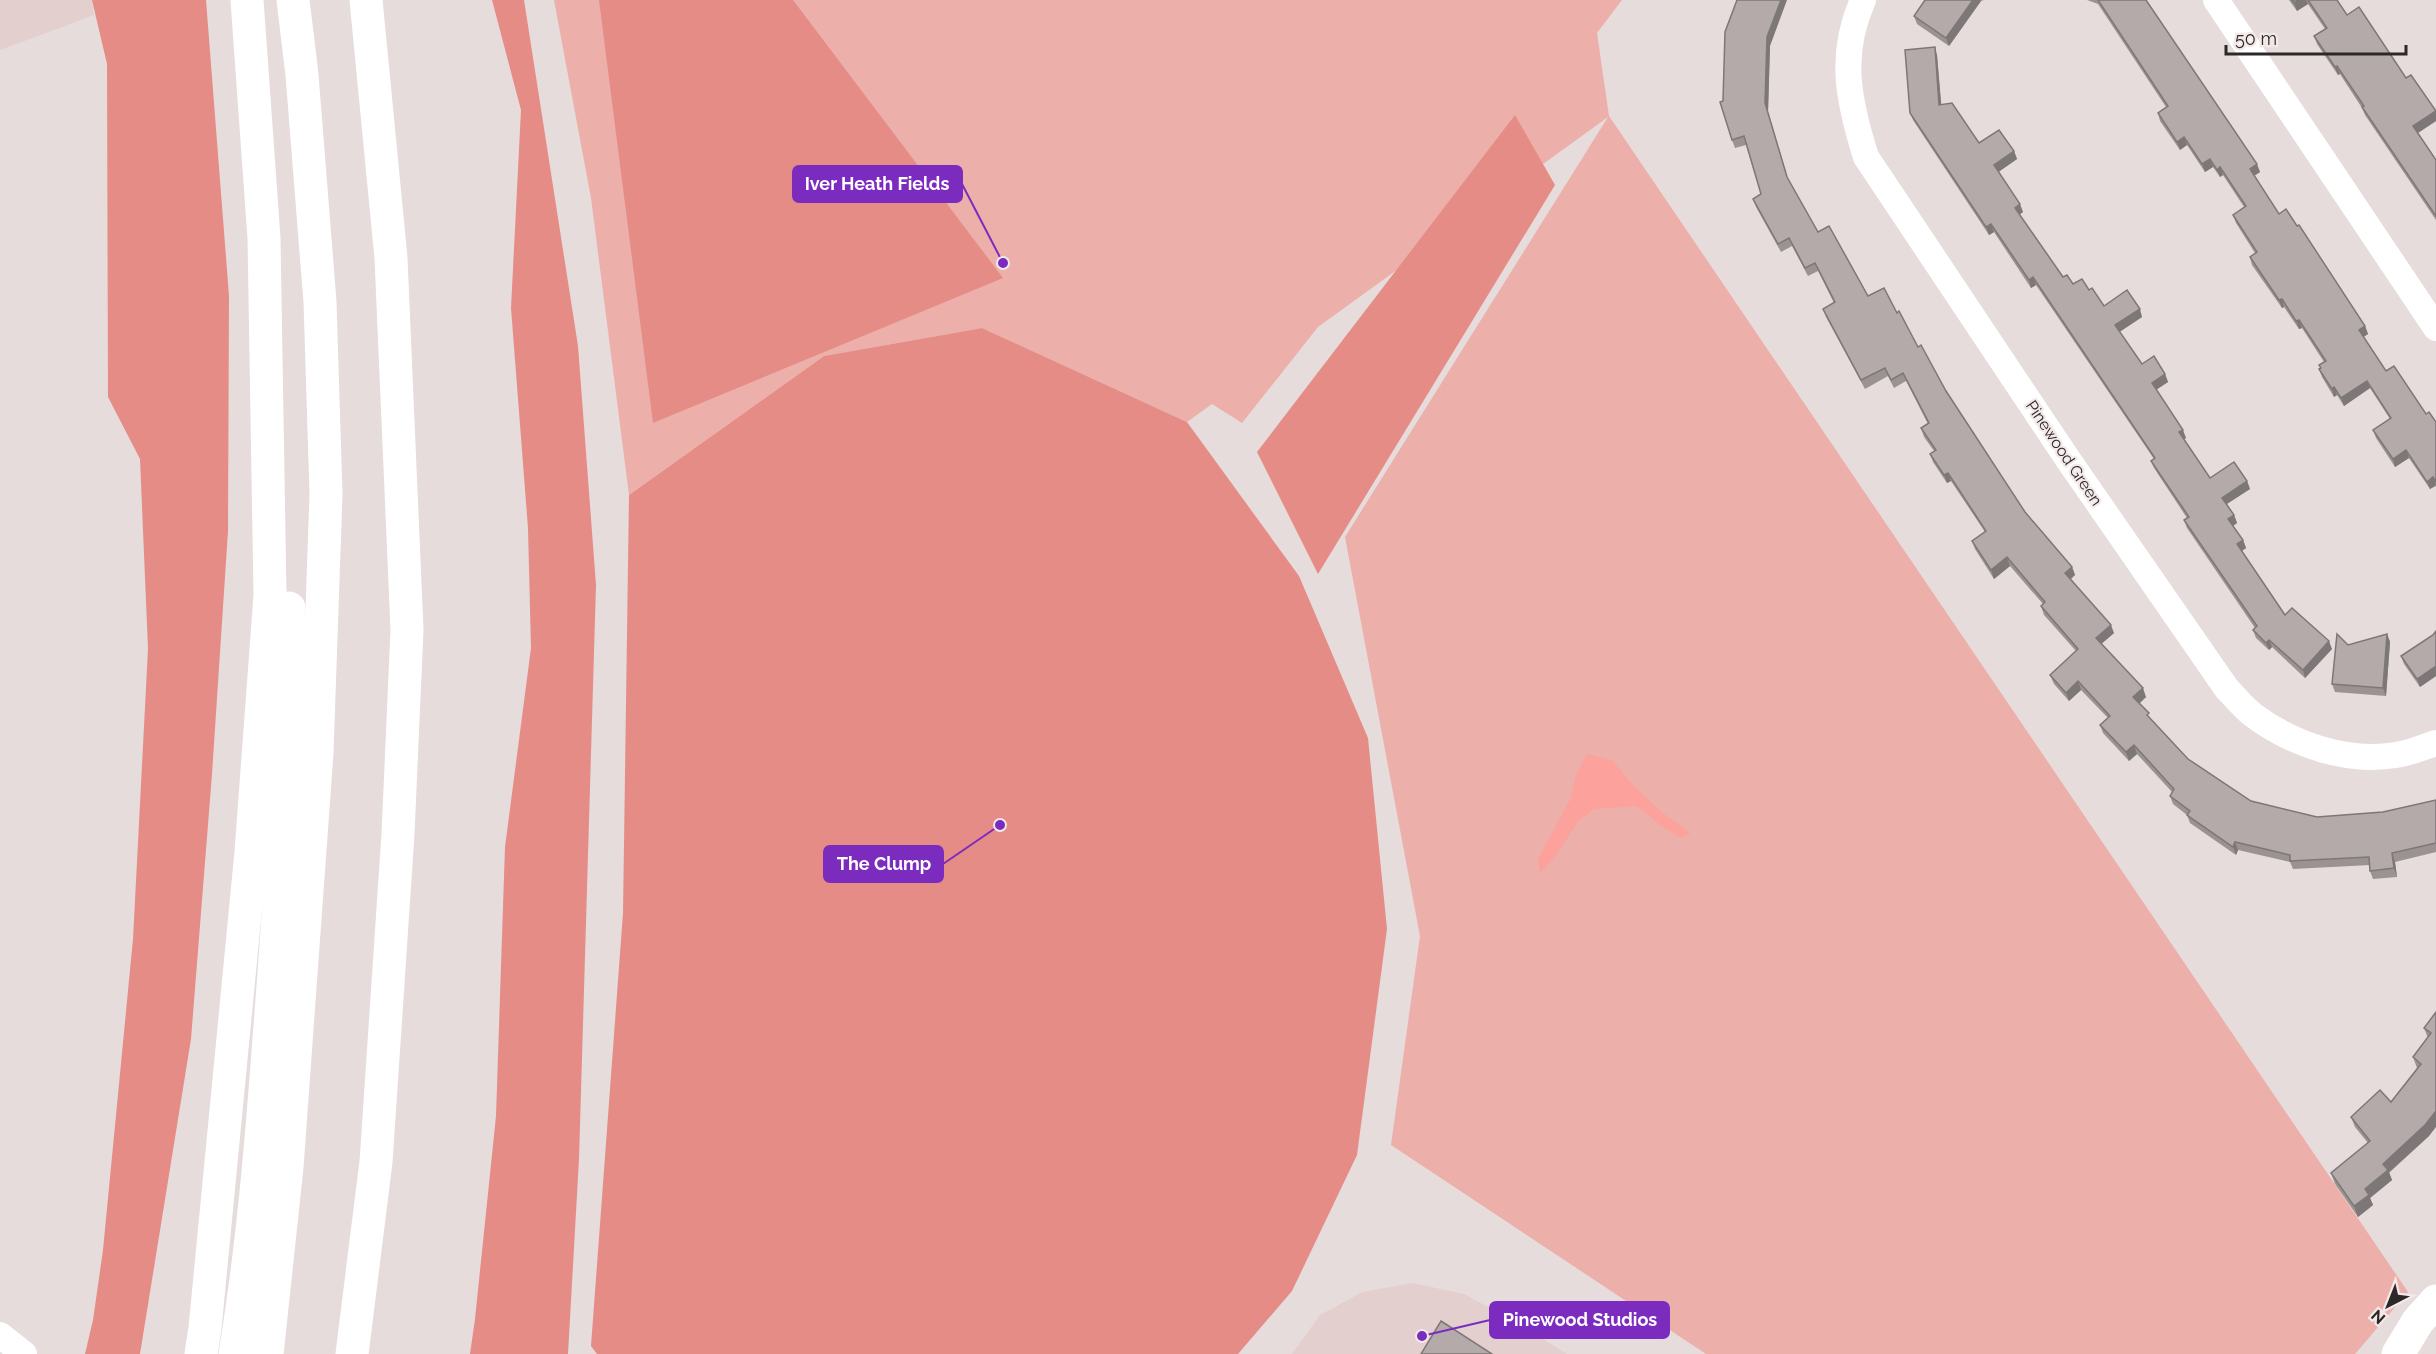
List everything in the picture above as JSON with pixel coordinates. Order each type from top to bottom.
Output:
[{"type":"main road","points":[[201,1354],[251,852],[270,595],[264,238],[247,0]]},
{"type":"main road","points":[[235,1354],[244,1298],[263,1113],[280,898],[289,657],[286,400],[280,262],[259,0]]},
{"type":"main road","points":[[265,1354],[287,1167],[317,753],[326,494],[320,302],[302,75],[293,0]]},
{"type":"main road","points":[[352,1354],[376,1162],[398,834],[407,630],[391,258],[366,0]]},
{"type":"main road","points":[[2398,1354],[2418,1321],[2436,1301]]},
{"type":"main road","points":[[2421,1354],[2422,1344],[2436,1311]]},
{"type":"street","name":"Pinewood Green","points":[[1863,0],[1855,18],[1849,50],[1847,81],[1855,121],[1866,157],[2067,459],[2227,689],[2252,715],[2281,733],[2335,755],[2367,757],[2397,755],[2436,743]]},
{"type":"street","points":[[2216,0],[2436,328]]},
{"type":"street","points":[[0,1335],[24,1354]]},
{"type":"shaded area","points":[[0,0],[92,0],[94,15],[0,50]]},
{"type":"shaded area","points":[[92,0],[206,0],[229,296],[228,531],[191,1039],[140,1354],[85,1354],[93,1320],[103,1250],[133,939],[148,649],[140,459],[108,397],[107,64]]},
{"type":"shaded area","points":[[492,0],[524,0],[578,346],[596,585],[579,1159],[568,1354],[470,1354],[496,1116],[505,847],[531,648],[528,528],[511,308],[521,110]]},
{"type":"shaded area","points":[[554,0],[1622,0],[1597,33],[1609,116],[2408,1292],[2355,1354],[1706,1354],[1391,1145],[1420,936],[1345,537],[1608,117],[1318,327],[1242,423],[1212,404],[1187,422],[982,328],[824,356],[629,495],[591,198]]},
{"type":"shaded area","points":[[599,0],[793,0],[1003,278],[653,423]]},
{"type":"shaded area","points":[[1515,115],[1555,185],[1318,574],[1257,452]]},
{"type":"shaded area","points":[[982,328],[1187,422],[1299,576],[1368,738],[1387,929],[1357,1155],[1292,1291],[1238,1354],[597,1354],[591,1346],[623,913],[629,495],[824,356]]},
{"type":"shaded area","points":[[1587,754],[1612,760],[1632,784],[1659,810],[1690,833],[1681,838],[1637,806],[1594,809],[1578,821],[1555,857],[1540,873],[1538,859],[1571,798],[1576,775]]},
{"type":"shaded area","points":[[1412,1283],[1464,1294],[1567,1354],[1292,1354],[1320,1315],[1363,1292]]},
{"type":"building","points":[[1737,0],[1781,0],[1767,37],[1765,103],[1787,177],[1818,232],[1829,226],[1868,296],[1884,288],[1918,347],[1921,345],[1946,391],[2025,512],[2072,567],[2065,573],[2111,625],[2096,638],[2143,688],[2133,697],[2149,713],[2147,715],[2188,759],[2251,801],[2317,817],[2383,812],[2436,800],[2436,843],[2392,853],[2394,868],[2370,871],[2369,857],[2290,861],[2290,855],[2235,842],[2233,847],[2187,815],[2190,811],[2170,796],[2174,789],[2134,745],[2126,752],[2100,725],[2110,716],[2078,681],[2066,693],[2050,675],[2078,649],[2041,606],[2045,602],[2007,557],[1991,570],[1972,541],[1986,531],[1948,473],[1944,475],[1930,454],[1936,450],[1921,428],[1929,423],[1903,373],[1891,380],[1885,368],[1861,380],[1823,309],[1835,302],[1815,263],[1805,268],[1789,238],[1778,244],[1753,199],[1761,194],[1744,136],[1732,140],[1720,102],[1723,101],[1725,32]]},
{"type":"building","points":[[1925,0],[1973,0],[1946,38],[1914,16]]},
{"type":"building","points":[[2098,0],[2146,0],[2257,164],[2250,169],[2279,214],[2286,209],[2297,226],[2299,225],[2365,326],[2359,330],[2386,371],[2394,366],[2426,414],[2429,412],[2436,422],[2436,482],[2433,477],[2427,482],[2406,450],[2393,459],[2373,430],[2391,418],[2367,381],[2341,398],[2334,387],[2332,389],[2319,369],[2321,368],[2319,365],[2326,361],[2299,320],[2296,321],[2282,299],[2279,300],[2250,257],[2257,252],[2233,215],[2246,206],[2220,167],[2217,170],[2210,159],[2202,164],[2184,137],[2177,142],[2158,113],[2168,106]]},
{"type":"building","points":[[2308,0],[2337,0],[2347,15],[2359,7],[2406,78],[2411,75],[2436,111],[2413,126],[2436,160],[2436,216],[2337,66],[2335,67],[2314,36],[2327,28]]},
{"type":"building","points":[[1935,47],[1939,105],[1952,103],[1979,143],[1999,130],[2014,151],[1994,165],[2020,204],[2015,208],[2063,277],[2067,275],[2073,284],[2082,279],[2089,290],[2092,288],[2104,306],[2127,290],[2140,309],[2115,325],[2142,364],[2154,356],[2165,374],[2152,383],[2183,430],[2179,432],[2210,478],[2234,462],[2247,481],[2222,498],[2234,515],[2228,519],[2243,540],[2237,544],[2285,615],[2292,608],[2329,641],[2303,670],[2269,640],[2266,643],[2253,630],[2257,626],[2184,520],[2189,517],[2151,461],[2155,458],[2033,277],[2029,280],[1991,224],[1986,227],[1910,113],[1905,50]]},
{"type":"building","points":[[2436,631],[2436,666],[2417,679],[2401,656]]},
{"type":"building","points":[[2337,634],[2348,645],[2387,634],[2383,688],[2332,684]]},
{"type":"building","points":[[2436,1012],[2436,1111],[2425,1125],[2383,1164],[2388,1170],[2365,1189],[2369,1195],[2354,1206],[2331,1173],[2370,1141],[2351,1117],[2380,1090],[2391,1102],[2421,1064],[2413,1057],[2431,1033],[2424,1028]]},
{"type":"building","points":[[1441,1321],[1492,1354],[1421,1354]]},
{"type":"place","name":"Iver Heath Fields","points":[[1003,263]]},
{"type":"place","name":"The Clump","points":[[1000,825]]},
{"type":"place","name":"Pinewood Studios","points":[[1422,1336]]}]
